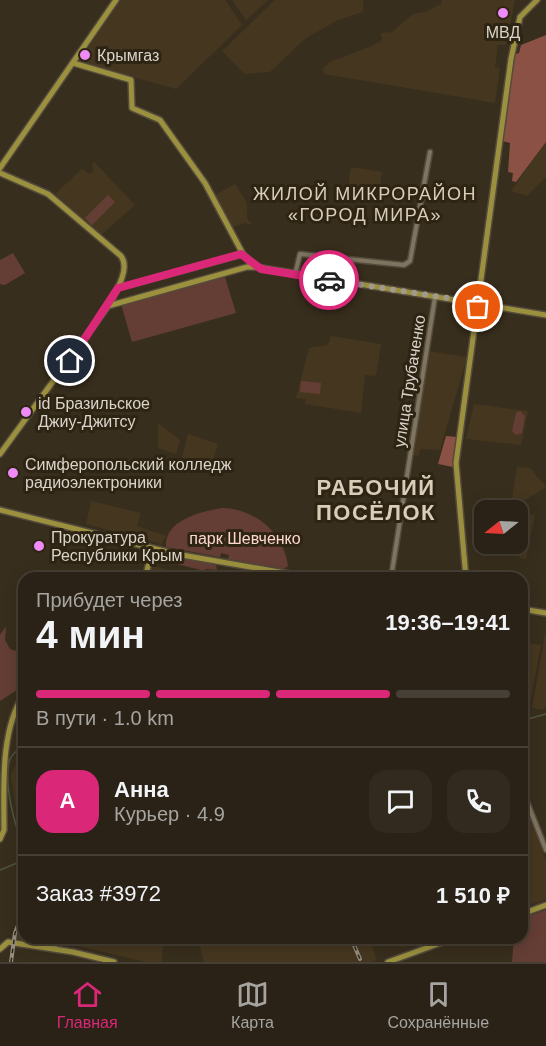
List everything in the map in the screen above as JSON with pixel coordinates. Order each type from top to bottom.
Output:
[{"type":"main road","points":[[0,168],[116,0]]},
{"type":"main road","points":[[465,572],[456,463],[511,59],[520,17],[537,0]]},
{"type":"main road","points":[[73,63],[131,80],[132,108],[160,120],[171,134],[205,183],[248,264],[295,275],[435,295],[546,315]]},
{"type":"main road","points":[[0,173],[48,194],[124,261],[118,288],[108,306],[0,454]]},
{"type":"main road","points":[[118,288],[241,253]]},
{"type":"main road","points":[[108,306],[248,264]]},
{"type":"main road","points":[[114,296],[118,303]]},
{"type":"main road","points":[[0,510],[147,547],[262,572]]},
{"type":"main road","points":[[147,547],[150,559],[147,572]]},
{"type":"main road","points":[[150,559],[157,553],[165,551]]},
{"type":"main road","points":[[528,610],[546,613]]},
{"type":"main road","points":[[0,839],[4,830],[1,771],[12,711],[18,702]]},
{"type":"main road","points":[[528,912],[546,905]]},
{"type":"main road","points":[[0,949],[8,942],[18,943]]},
{"type":"main road","points":[[23,944],[54,948],[114,962]]},
{"type":"main road","points":[[388,962],[438,944]]},
{"type":"street","points":[[295,275],[300,254],[404,265],[410,261],[430,152]]},
{"type":"street","name":"улица Трубаченко","points":[[392,572],[435,295]]},
{"type":"street","points":[[528,804],[546,850]]},
{"type":"street","points":[[54,948],[56,944]]},
{"type":"shaded area","points":[[121,0],[225,0],[242,25],[176,89],[79,62]]},
{"type":"shaded area","points":[[232,0],[268,0],[246,20]]},
{"type":"shaded area","points":[[275,0],[363,0],[363,12],[338,20],[306,38],[270,72],[245,74],[222,51]]},
{"type":"shaded area","points":[[442,0],[515,0],[506,45],[498,45],[495,67],[500,68],[495,103],[324,74],[322,69],[330,62],[372,46],[382,40],[381,33],[392,32],[413,14],[425,12],[441,4]]},
{"type":"shaded area","points":[[546,35],[546,142],[516,182],[512,181],[513,173],[508,172],[510,143],[502,141],[513,55],[519,53],[521,45]]},
{"type":"shaded area","points":[[546,142],[546,177],[527,196],[511,191]]},
{"type":"shaded area","points":[[94,162],[135,205],[101,235],[55,194],[82,169],[90,174],[94,170],[92,166]]},
{"type":"shaded area","points":[[351,167],[382,172],[380,187],[346,204]]},
{"type":"shaded area","points":[[235,184],[247,203],[247,218],[253,225],[244,223],[233,227],[215,195]]},
{"type":"shaded area","points":[[331,336],[381,344],[376,376],[365,375],[361,413],[305,404],[306,399],[296,398],[309,348],[328,345]]},
{"type":"shaded area","points":[[428,351],[467,357],[440,450],[421,449],[418,456],[412,455]]},
{"type":"shaded area","points":[[474,404],[528,411],[521,445],[466,439]]},
{"type":"shaded area","points":[[158,423],[180,440],[176,454],[158,448]]},
{"type":"shaded area","points":[[188,434],[218,444],[211,467],[182,457]]},
{"type":"shaded area","points":[[446,436],[457,437],[453,467],[438,464]]},
{"type":"shaded area","points":[[517,467],[530,468],[546,487],[525,500],[512,499]]},
{"type":"shaded area","points":[[91,501],[141,513],[137,526],[166,536],[160,546],[158,543],[86,524]]},
{"type":"shaded area","points":[[528,510],[530,514],[535,515],[528,549]]},
{"type":"shaded area","points":[[519,554],[527,554],[526,559],[520,558]]},
{"type":"shaded area","points":[[151,565],[175,572],[149,572]]},
{"type":"shaded area","points":[[546,629],[546,706],[543,710],[532,708]]},
{"type":"shaded area","points":[[528,643],[541,645],[528,713]]},
{"type":"shaded area","points":[[18,762],[18,818],[17,816],[11,775]]},
{"type":"shaded area","points":[[528,812],[546,861],[546,899],[528,906]]},
{"type":"shaded area","points":[[70,944],[163,944],[162,962],[146,962]]},
{"type":"shaded area","points":[[200,944],[371,944],[377,960],[371,962],[204,962]]},
{"type":"green space","points":[[108,195],[115,202],[92,225],[85,218]]},
{"type":"green space","points":[[13,253],[25,273],[5,285],[0,284],[0,260]]},
{"type":"green space","points":[[225,277],[236,313],[132,342],[121,304]]},
{"type":"green space","points":[[301,381],[321,383],[320,394],[300,392]]},
{"type":"green space","points":[[520,411],[525,416],[522,433],[516,435],[512,431],[516,413]]},
{"type":"green space","name":"парк Шевченко","points":[[223,508],[246,513],[266,525],[281,543],[288,566],[284,569],[228,559],[229,555],[221,553],[220,557],[166,547],[167,537],[178,523],[196,514]]},
{"type":"green space","points":[[178,557],[216,565],[217,570],[206,569],[204,571],[177,564]]},
{"type":"green space","points":[[6,626],[5,640],[10,649],[15,651],[17,648],[18,689],[0,701],[0,635]]},
{"type":"green space","points":[[546,910],[546,962],[512,962],[514,944],[528,944],[528,916]]},
{"type":"waterway","points":[[528,719],[546,714]]},
{"type":"waterway","points":[[18,749],[11,757],[8,772],[11,806],[18,832]]},
{"type":"waterway","points":[[0,870],[18,863]]},
{"type":"railway","points":[[11,962],[18,925]]},
{"type":"railway","points":[[354,944],[360,959]]},
{"type":"way so far","points":[[329,280],[474,302],[478,303],[478,307]]},
{"type":"place","name":"МВД","points":[[503,13]]},
{"type":"place","name":"Крымгаз","points":[[85,55]]},
{"type":"place","name":"id Бразильское Джиу-Джитсу","points":[[26,412]]},
{"type":"place","name":"Симферопольский колледж радиоэлектроники","points":[[13,473]]},
{"type":"place","name":"Прокуратура Республики Крым","points":[[39,546]]},
{"type":"district","name":"ЖИЛОЙ МИКРОРАЙОН «ГОРОД МИРА»","points":[[365,204]]},
{"type":"district","name":"РАБОЧИЙ ПОСЁЛОК","points":[[376,500]]},
{"type":"route","points":[[70,361],[118,288],[241,254],[261,269],[329,280]]}]
